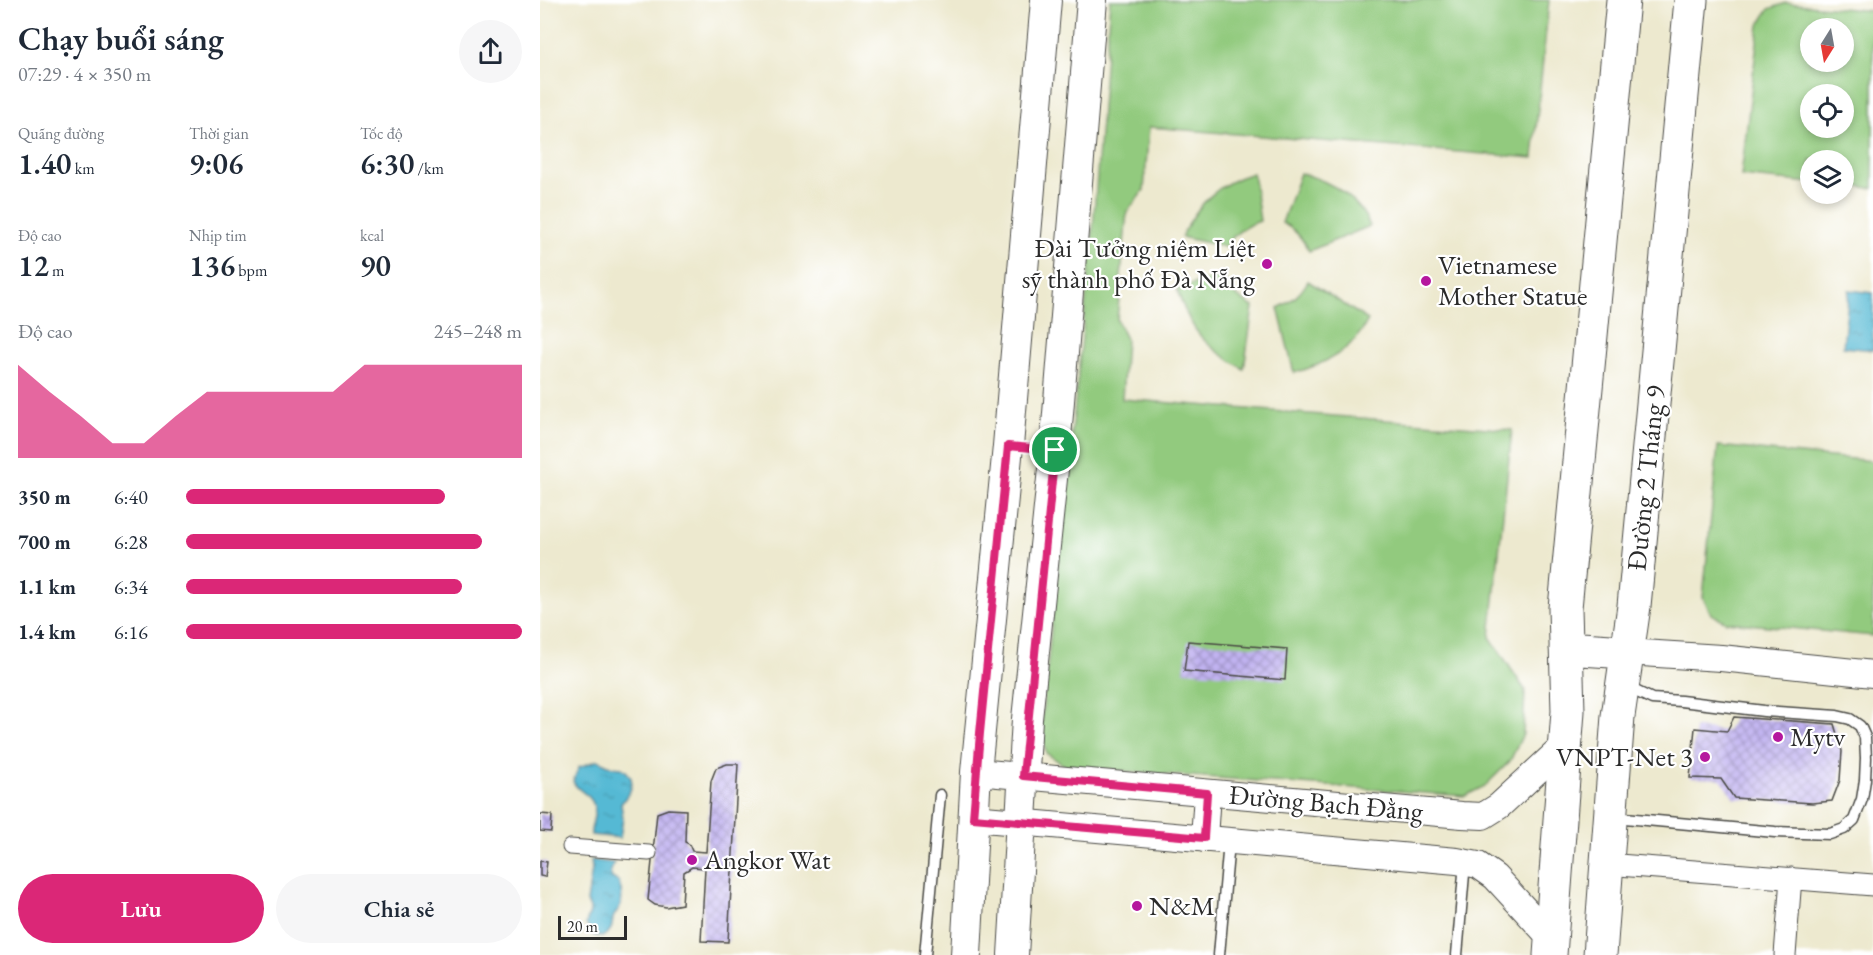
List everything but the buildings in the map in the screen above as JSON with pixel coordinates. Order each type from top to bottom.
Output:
[{"type":"main road","points":[[966,955],[976,772],[1008,446],[1046,0]]},
{"type":"main road","points":[[1013,955],[1023,776],[1055,450],[1092,0]]},
{"type":"main road","points":[[1550,946],[1568,711],[1565,608],[1623,0]]},
{"type":"main road","name":"Đường 2 Tháng 9","points":[[1600,955],[1621,684],[1634,606],[1691,0]]},
{"type":"main road","points":[[1042,46],[1089,50]]},
{"type":"main road","points":[[1008,446],[1055,450]]},
{"type":"main road","points":[[1566,648],[1626,652]]},
{"type":"street","points":[[1626,652],[1721,658],[1873,674]]},
{"type":"street","name":"Đường Bạch Đằng","points":[[976,772],[1483,816],[1499,806],[1566,744]]},
{"type":"street","points":[[1207,793],[1217,840]]},
{"type":"street","name":"Đường Bạch Đằng","points":[[973,818],[1457,861],[1478,865],[1495,877],[1550,946]]},
{"type":"street","points":[[570,847],[649,853]]},
{"type":"street","points":[[1606,864],[1873,885]]},
{"type":"street","points":[[1785,955],[1791,879]]},
{"type":"lane","points":[[1610,817],[1775,832],[1830,834],[1844,829],[1854,820],[1862,799],[1866,769],[1865,737],[1860,726],[1850,719],[1652,699],[1621,684]]},
{"type":"lane","points":[[925,955],[940,795]]},
{"type":"lane","points":[[1217,840],[1219,955]]},
{"type":"lane","points":[[1457,955],[1464,874]]},
{"type":"green space","points":[[1110,0],[1549,0],[1533,158],[1149,127],[1144,190],[1127,212],[1117,320],[1126,339],[1122,399],[1512,430],[1490,637],[1525,690],[1523,734],[1510,761],[1485,786],[1465,796],[1067,767],[1046,753],[1041,727],[1092,242]]},
{"type":"green space","points":[[1786,3],[1873,11],[1873,188],[1854,187],[1854,150],[1800,150],[1800,182],[1741,176],[1759,25],[1769,9]]},
{"type":"green space","points":[[1253,173],[1260,221],[1240,231],[1225,247],[1181,237],[1195,214],[1210,196],[1229,183]]},
{"type":"green space","points":[[1300,173],[1342,192],[1358,207],[1370,226],[1309,251],[1298,234],[1282,223]]},
{"type":"green space","points":[[1223,275],[1235,294],[1253,307],[1244,369],[1219,353],[1201,337],[1188,317],[1177,289]]},
{"type":"green space","points":[[1308,281],[1368,320],[1362,331],[1347,348],[1317,365],[1294,373],[1278,308],[1295,297]]},
{"type":"green space","points":[[1718,446],[1873,461],[1873,636],[1726,622],[1711,614],[1703,597]]},
{"type":"water","points":[[1849,290],[1873,293],[1873,350],[1843,347]]},
{"type":"water","points":[[598,760],[612,767],[622,768],[631,778],[630,791],[621,804],[623,818],[620,838],[591,835],[594,806],[590,798],[573,781],[579,767]]},
{"type":"water","points":[[591,860],[614,863],[610,873],[612,878],[619,882],[622,892],[620,907],[613,918],[611,929],[602,937],[593,935],[586,924],[590,910],[587,902],[592,869]]},
{"type":"place","name":"Đài Tưởng niệm Liệt sỹ thành phố Đà Nẵng","points":[[1267,264]]},
{"type":"place","name":"Vietnamese Mother Statue","points":[[1426,281]]},
{"type":"place","name":"Mytv","points":[[1778,737]]},
{"type":"place","name":"VNPT-Net 3","points":[[1705,757]]},
{"type":"place","name":"Angkor Wat","points":[[692,860]]},
{"type":"place","name":"N&M","points":[[1137,906]]},
{"type":"route","points":[[1008,446],[1055,450],[1023,776],[1207,793],[1204,838],[973,818],[1008,446]]}]
